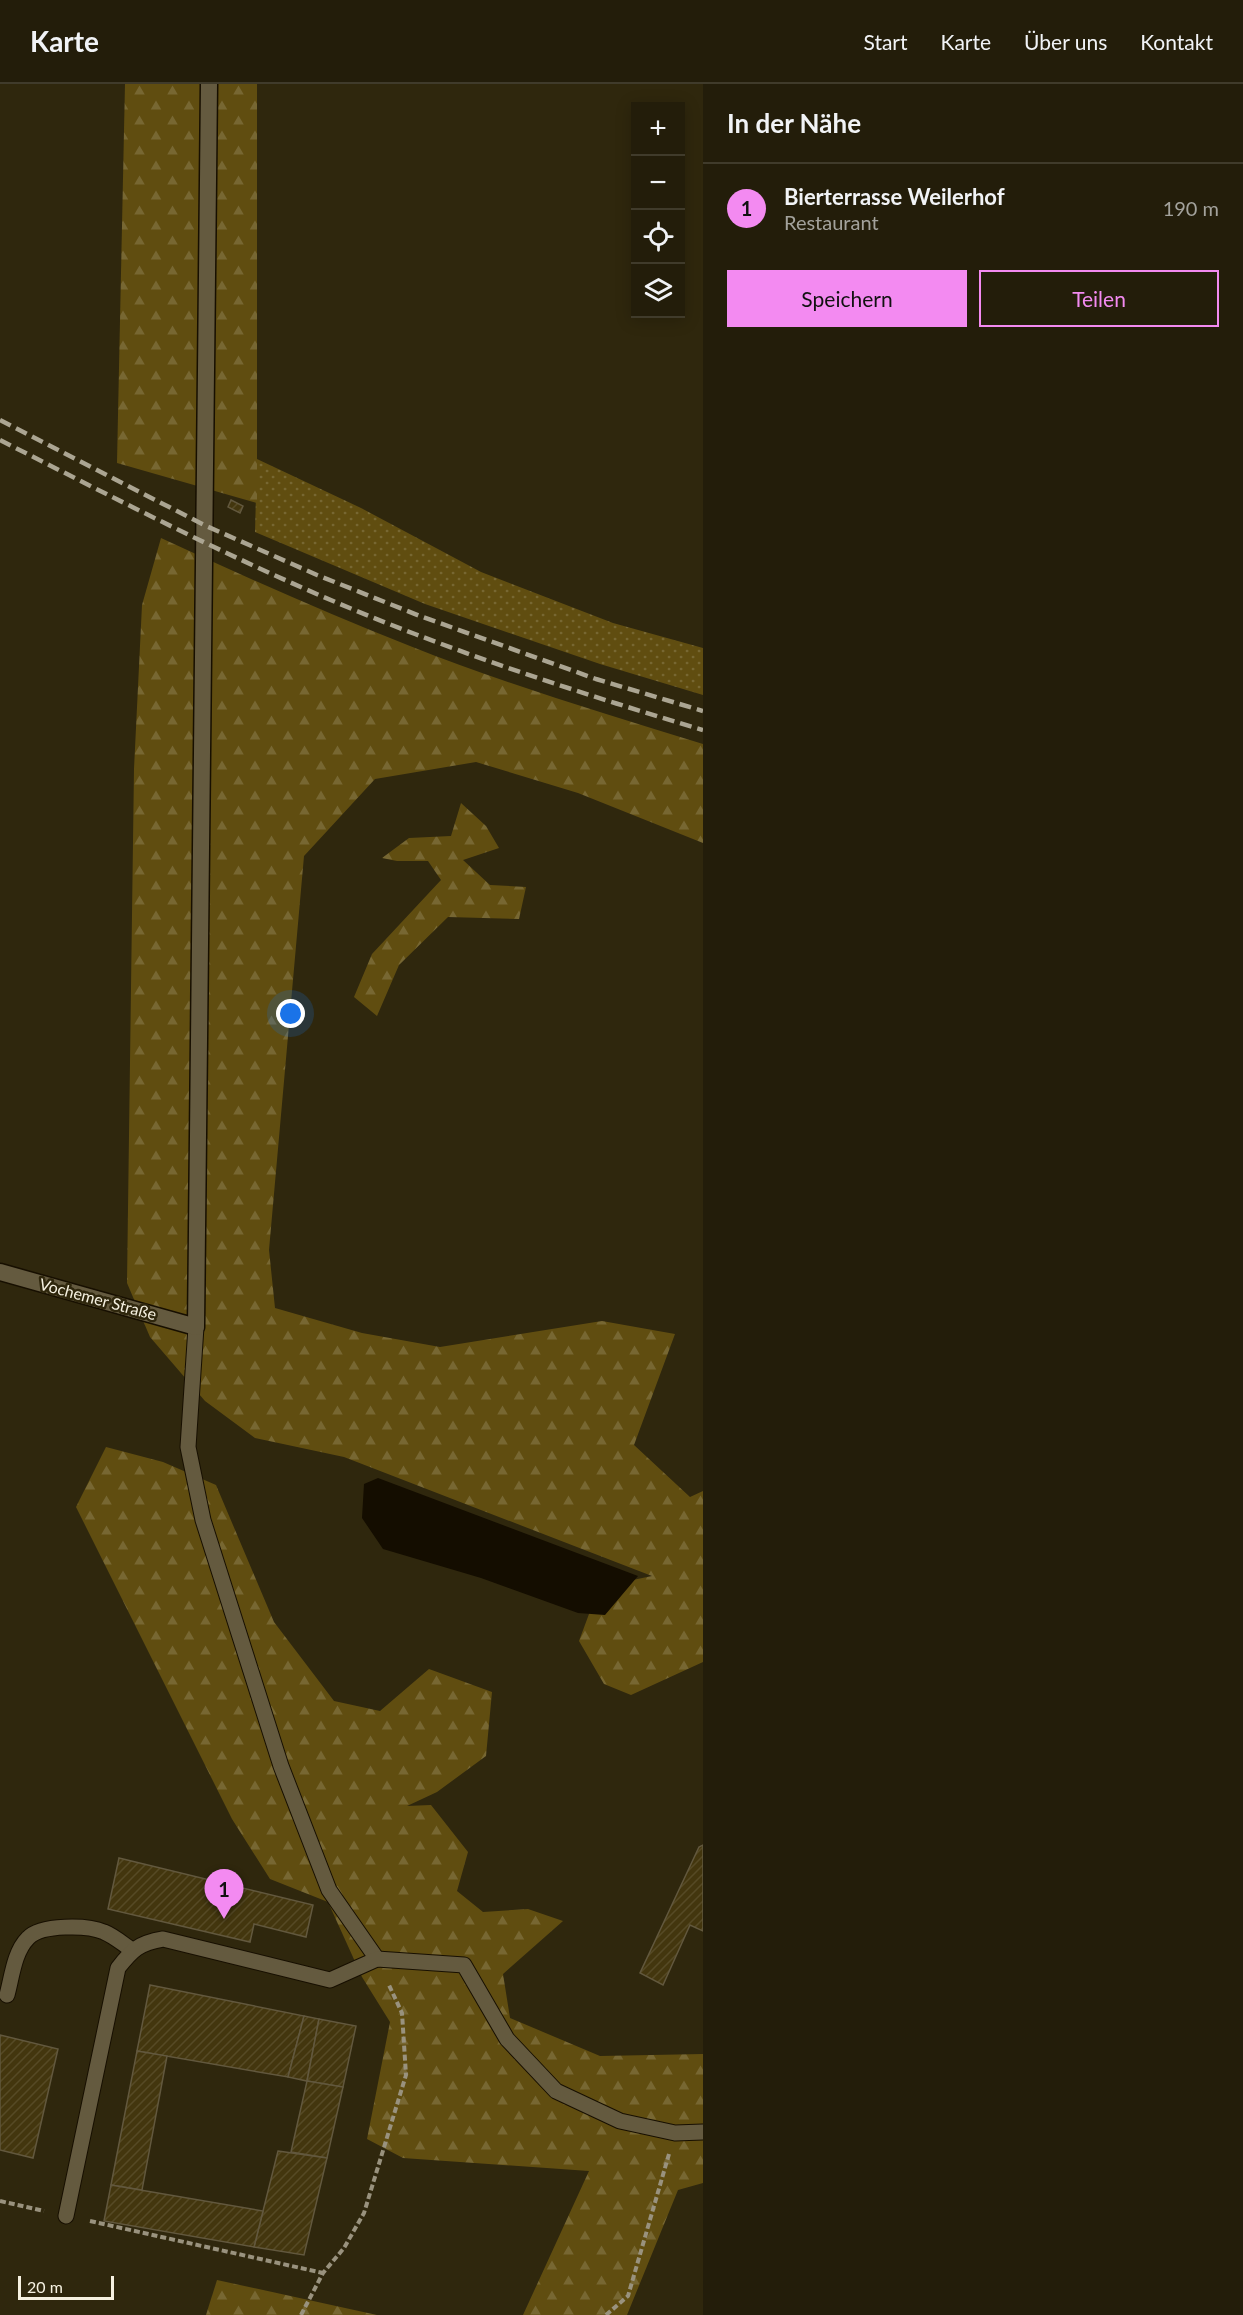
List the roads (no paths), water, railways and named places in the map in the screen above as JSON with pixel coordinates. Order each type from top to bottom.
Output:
[{"type":"street","points":[[196,1327],[209,84]]},
{"type":"street","name":"Vochemer Straße","points":[[0,1272],[196,1327]]},
{"type":"lane","points":[[196,1327],[188,1447],[203,1520],[282,1766],[329,1890],[377,1959]]},
{"type":"lane","points":[[7,1995],[18,1954],[28,1936],[66,1926],[103,1931],[132,1950]]},
{"type":"lane","points":[[66,2216],[118,1968],[132,1950],[148,1941],[163,1939],[330,1980],[377,1959],[464,1965],[507,2039],[556,2091],[620,2121],[675,2133],[703,2132]]},
{"type":"railway","points":[[0,420],[204,525],[317,575],[420,616],[596,679],[703,711]]},
{"type":"railway","points":[[0,440],[205,543],[362,613],[522,673],[703,730]]},
{"type":"place","name":"Bierterrasse Weilerhof","points":[[224,1919]]}]
